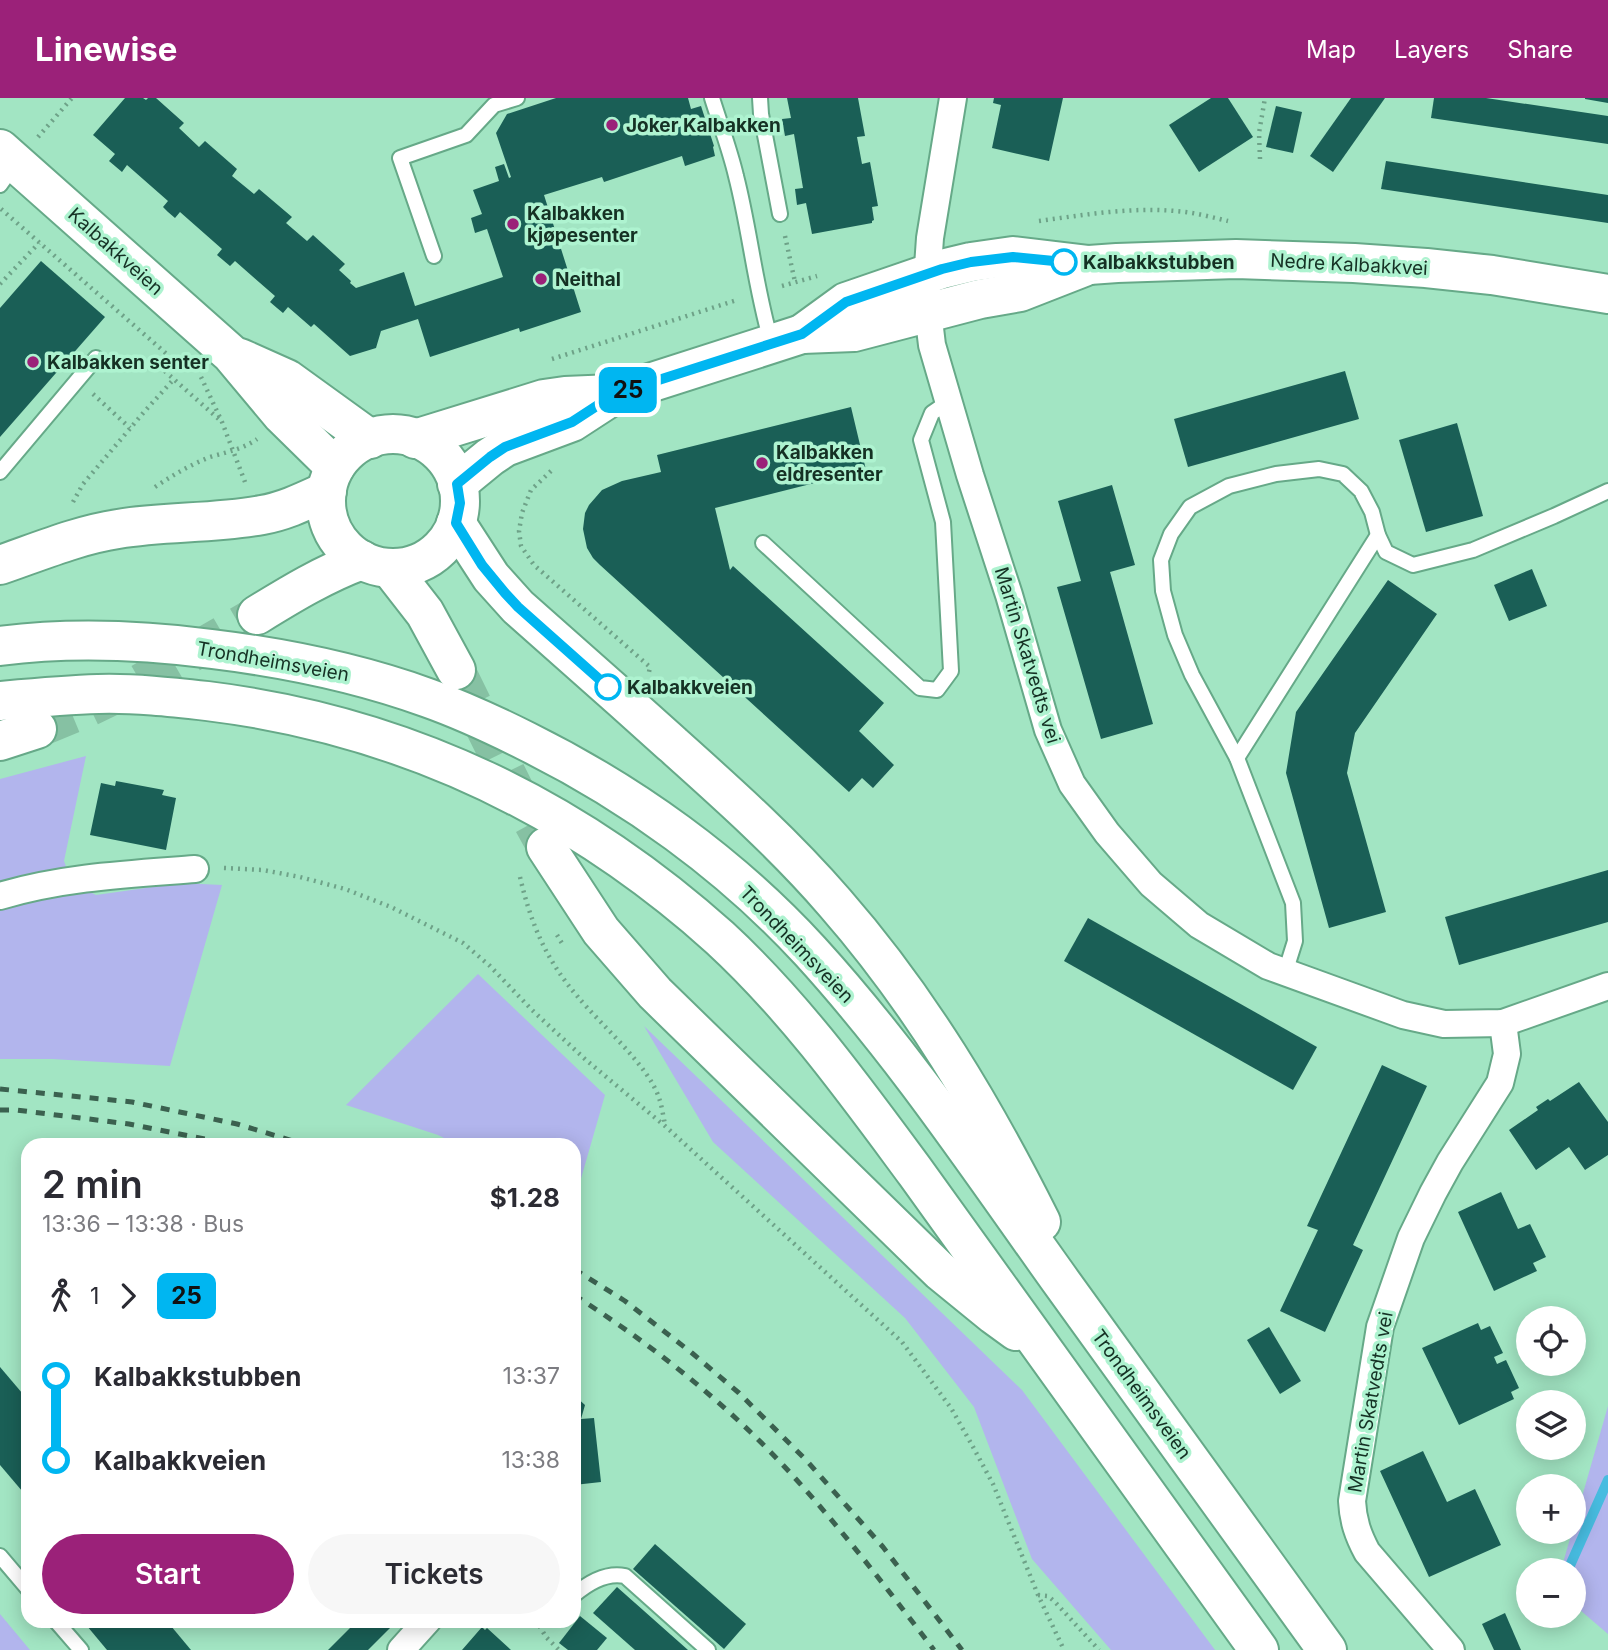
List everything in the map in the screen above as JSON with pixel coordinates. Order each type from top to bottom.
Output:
[{"type":"main road","name":"Kalbakkveien","points":[[13,159],[231,354],[331,479]]},
{"type":"main road","name":"Nedre Kalbakkvei","points":[[787,339],[846,302],[971,262],[1013,257],[1089,265],[1236,259],[1354,263],[1492,275],[1608,294]]},
{"type":"main road","name":"Nedre Kalbakkvei","points":[[457,484],[505,447],[572,422],[615,394],[787,339],[854,332],[980,299],[1020,292],[1089,265]]},
{"type":"main road","name":"Kalbakkveien","points":[[231,354],[287,379],[370,439]]},
{"type":"main road","name":"Nedre Kalbakkvei","points":[[415,439],[544,400],[565,396],[615,394]]},
{"type":"main road","points":[[257,615],[337,569],[376,564],[407,567],[438,551],[449,538],[456,523],[460,503],[457,484],[449,464],[434,449],[415,439],[393,434],[356,445],[344,455],[331,479],[327,512],[333,531],[345,548],[376,564],[425,613],[456,670]]},
{"type":"main road","points":[[0,565],[76,539],[116,529],[260,516],[281,511],[331,479]]},
{"type":"main road","points":[[456,523],[491,577],[518,607],[783,846],[878,955],[920,1012],[964,1080],[1012,1164],[1095,1330]]},
{"type":"main road","name":"Trondheimsveien","points":[[0,646],[100,640],[166,643],[286,659],[352,675],[427,697],[480,718],[552,754],[659,819],[756,898],[808,950],[911,1073],[1327,1650]]},
{"type":"main road","points":[[0,701],[100,694],[148,696],[235,705],[347,728],[417,751],[473,774],[533,804],[631,865],[722,940],[769,988],[867,1106],[1259,1650]]},
{"type":"main road","points":[[0,741],[37,729]]},
{"type":"main road","points":[[532,858],[655,993],[940,1271],[994,1315],[1044,1350]]},
{"type":"street","points":[[928,313],[930,238],[953,98]]},
{"type":"street","name":"Martin Skatvedts vei","points":[[928,313],[932,345],[948,402],[1009,594],[1048,730],[1072,784],[1107,833],[1151,884],[1199,925],[1268,966],[1403,1015],[1444,1024],[1503,1023],[1608,986]]},
{"type":"street","points":[[0,896],[101,876],[195,869]]},
{"type":"street","name":"Martin Skatvedts vei","points":[[1451,1650],[1367,1552],[1353,1521],[1352,1501],[1384,1314],[1411,1238],[1433,1193],[1500,1083],[1507,1054],[1503,1023]]},
{"type":"street","points":[[401,1650],[421,1628]]},
{"type":"lane","points":[[434,256],[400,158],[466,135],[494,105],[517,98]]},
{"type":"lane","points":[[712,98],[736,175],[762,308],[787,339]]},
{"type":"lane","points":[[760,98],[780,214]]},
{"type":"lane","points":[[0,472],[96,358]]},
{"type":"lane","points":[[763,543],[920,688],[937,690],[951,671],[943,522],[921,440],[932,413],[948,402]]},
{"type":"lane","points":[[1285,973],[1295,941],[1293,903],[1237,758],[1192,675],[1175,635],[1163,591],[1161,559],[1171,534],[1189,507],[1229,486],[1276,474],[1319,469],[1343,474],[1361,491],[1386,552],[1413,565],[1473,550],[1608,491]]},
{"type":"lane","points":[[1237,758],[1378,536]]},
{"type":"lane","points":[[0,1556],[21,1581]]},
{"type":"lane","points":[[581,1589],[616,1574],[625,1576],[708,1650]]},
{"type":"lane","points":[[62,1628],[81,1650]]},
{"type":"path","points":[[13,159],[72,98]]},
{"type":"path","points":[[1260,159],[1259,133],[1265,98]]},
{"type":"path","points":[[0,208],[169,356],[159,366],[222,422]]},
{"type":"path","points":[[780,214],[795,282]]},
{"type":"path","points":[[1087,216],[1087,224]]},
{"type":"path","points":[[0,284],[39,243]]},
{"type":"path","points":[[545,362],[594,344],[819,275]]},
{"type":"path","points":[[199,374],[222,422],[248,489]]},
{"type":"path","points":[[77,492],[174,379]]},
{"type":"path","points":[[117,416],[130,428]]},
{"type":"path","points":[[555,468],[531,490],[519,531],[521,546],[534,565],[650,667],[649,673]]},
{"type":"path","points":[[532,858],[530,915],[542,944],[577,997],[649,1078],[659,1096],[665,1126]]},
{"type":"path","points":[[195,869],[263,870],[345,889],[391,907],[453,937],[490,966],[586,1060],[665,1126],[902,1342],[951,1408],[993,1484],[1038,1595],[1064,1650]]},
{"type":"path","points":[[1038,1595],[1055,1602],[1099,1650]]},
{"type":"path","points":[[541,1628],[559,1650]]},
{"type":"shaded area","points":[[86,756],[64,861],[72,883],[96,895],[181,883],[222,885],[170,1066],[52,1059],[0,1059],[0,779]]},
{"type":"shaded area","points":[[478,974],[605,1095],[581,1179],[581,1138],[444,1138],[346,1105]]},
{"type":"shaded area","points":[[644,1026],[1022,1390],[1215,1650],[1111,1650],[1032,1559],[974,1407],[905,1318],[713,1142]]},
{"type":"shaded area","points":[[1608,1406],[1608,1634],[1586,1615],[1586,1558],[1564,1558],[1568,1544],[1586,1544],[1586,1483]]},
{"type":"shaded area","points":[[0,1614],[30,1650],[0,1650]]},
{"type":"building","name":"Kalbakken kjøpesenter","points":[[125,98],[156,98],[184,123],[179,128],[199,147],[205,141],[237,169],[232,176],[254,194],[259,189],[292,217],[286,223],[307,241],[313,235],[345,264],[339,270],[356,288],[404,272],[415,306],[503,277],[487,229],[475,233],[471,218],[482,214],[473,190],[499,181],[495,167],[504,164],[509,178],[511,177],[496,133],[507,114],[556,98],[688,98],[691,109],[701,106],[715,156],[685,166],[682,156],[604,182],[602,177],[544,195],[581,312],[520,332],[519,328],[430,357],[418,319],[381,331],[376,348],[350,356],[314,324],[311,327],[288,307],[283,313],[270,302],[275,296],[235,261],[230,266],[217,255],[222,249],[180,212],[175,218],[168,212],[163,207],[168,201],[127,165],[122,172],[109,161],[115,154],[93,135]]},
{"type":"building","points":[[787,98],[858,98],[865,136],[857,137],[862,164],[870,162],[878,206],[872,207],[872,223],[812,234],[806,203],[797,205],[795,189],[803,188],[794,134],[785,136],[782,119],[791,118]]},
{"type":"building","points":[[994,98],[1063,98],[1049,161],[992,148],[1001,105],[993,103]]},
{"type":"building","points":[[1211,98],[1228,98],[1253,137],[1199,172],[1169,125]]},
{"type":"building","points":[[1351,98],[1385,98],[1333,172],[1310,156]]},
{"type":"building","points":[[1434,98],[1486,98],[1608,116],[1608,144],[1431,118]]},
{"type":"building","points":[[1608,98],[1608,103],[1585,99]]},
{"type":"building","points":[[1276,106],[1302,112],[1293,153],[1266,147]]},
{"type":"building","points":[[1386,161],[1608,195],[1608,223],[1381,189]]},
{"type":"building","name":"Kalbakken senter","points":[[41,261],[105,317],[0,437],[0,308]]},
{"type":"building","points":[[1345,371],[1359,419],[1188,467],[1174,419]]},
{"type":"building","points":[[851,407],[866,470],[715,508],[730,570],[733,566],[884,703],[859,731],[894,765],[873,788],[862,778],[849,792],[600,565],[587,548],[583,529],[585,513],[602,490],[622,481],[661,472],[657,455]]},
{"type":"building","points":[[1457,423],[1483,516],[1426,532],[1399,440]]},
{"type":"building","points":[[1112,485],[1135,565],[1110,572],[1153,724],[1101,739],[1057,587],[1081,581],[1058,501]]},
{"type":"building","points":[[1532,569],[1547,606],[1509,621],[1494,585]]},
{"type":"building","points":[[1388,580],[1437,614],[1355,733],[1347,773],[1386,912],[1329,928],[1286,773],[1296,712]]},
{"type":"building","points":[[116,781],[164,790],[162,795],[176,798],[166,850],[90,835],[101,783],[115,786]]},
{"type":"building","points":[[1608,870],[1608,922],[1459,965],[1445,917]]},
{"type":"building","points":[[1088,918],[1317,1047],[1293,1090],[1064,961]]},
{"type":"building","points":[[1382,1065],[1427,1086],[1353,1245],[1363,1250],[1325,1332],[1280,1311],[1318,1230],[1307,1226]]},
{"type":"building","points":[[1579,1082],[1608,1122],[1608,1155],[1585,1170],[1569,1147],[1536,1170],[1509,1130],[1538,1110],[1536,1107]]},
{"type":"building","points":[[1501,1192],[1518,1229],[1530,1224],[1546,1257],[1533,1263],[1537,1271],[1494,1291],[1458,1212]]},
{"type":"building","points":[[1478,1323],[1481,1330],[1490,1326],[1503,1353],[1494,1357],[1497,1364],[1506,1360],[1519,1388],[1511,1392],[1514,1399],[1459,1425],[1422,1348]]},
{"type":"building","points":[[1269,1327],[1301,1381],[1280,1394],[1247,1340]]},
{"type":"building","points":[[0,1367],[21,1392],[21,1490],[0,1465]]},
{"type":"building","points":[[581,1401],[585,1405],[581,1419]]},
{"type":"building","points":[[594,1418],[601,1482],[581,1484],[581,1419]]},
{"type":"building","points":[[1423,1451],[1447,1502],[1475,1489],[1501,1545],[1429,1577],[1380,1471]]},
{"type":"building","points":[[655,1544],[746,1624],[724,1649],[633,1569]]},
{"type":"building","points":[[617,1587],[688,1650],[635,1650],[593,1613]]},
{"type":"building","points":[[1505,1613],[1521,1650],[1494,1650],[1482,1624]]},
{"type":"building","points":[[581,1617],[607,1638],[597,1650],[568,1650],[559,1643],[571,1628],[581,1628]]},
{"type":"building","points":[[89,1628],[173,1628],[191,1650],[107,1650]]},
{"type":"building","points":[[350,1628],[390,1628],[368,1650],[328,1650]]},
{"type":"building","points":[[481,1628],[487,1628],[511,1650],[462,1650]]},
{"type":"waterway","points":[[1573,1558],[1608,1480]]},
{"type":"tunnel","points":[[37,729],[140,683],[257,615]]},
{"type":"tunnel","points":[[456,670],[546,847]]},
{"type":"railway","points":[[0,1089],[132,1102],[237,1124],[283,1138]]},
{"type":"railway","points":[[0,1110],[129,1124],[200,1138]]},
{"type":"railway","points":[[581,1273],[625,1301],[739,1393],[807,1461],[883,1547],[962,1650]]},
{"type":"railway","points":[[581,1300],[662,1356],[744,1426],[813,1498],[934,1650]]},
{"type":"bus line","name":"25","points":[[608,687],[518,607],[491,577],[456,523],[460,503],[457,484],[505,447],[572,422],[615,394],[802,334],[846,302],[942,269],[971,262],[1013,257],[1064,262]]},
{"type":"place","name":"Joker Kalbakken","points":[[612,125]]},
{"type":"place","name":"Kalbakken kjøpesenter","points":[[513,224]]},
{"type":"place","name":"Kalbakkstubben","points":[[1064,262]]},
{"type":"place","name":"Neithal","points":[[541,279]]},
{"type":"place","name":"Kalbakken senter","points":[[33,362]]},
{"type":"place","name":"Kalbakken eldresenter","points":[[762,463]]},
{"type":"place","name":"Kalbakkveien","points":[[608,687]]}]
